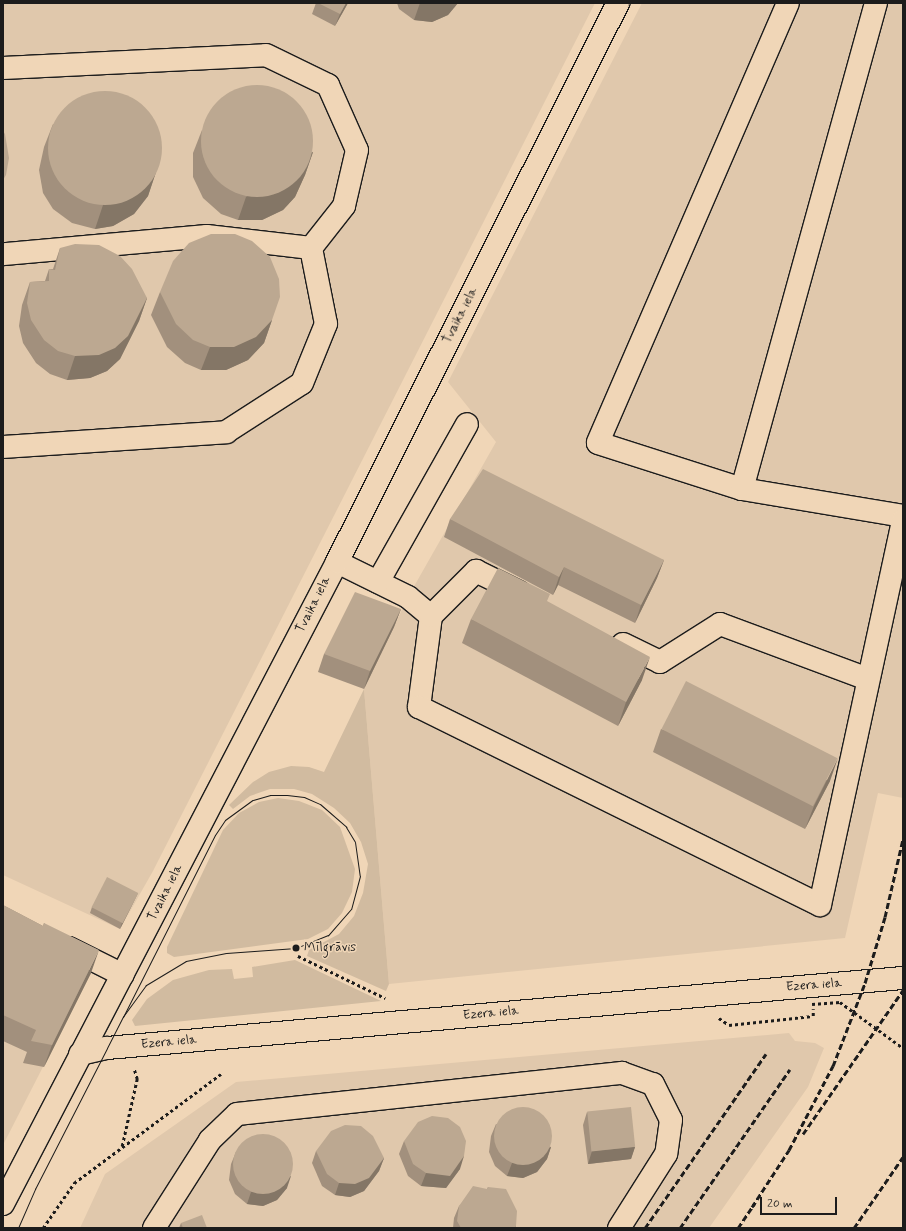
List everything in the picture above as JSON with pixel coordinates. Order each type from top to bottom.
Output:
[{"type":"street","name":"Tvaika iela","points":[[3,1204],[337,562],[618,3]]},
{"type":"street","points":[[788,3],[598,443],[742,489],[903,516]]},
{"type":"street","points":[[742,489],[876,3]]},
{"type":"street","points":[[3,68],[266,55],[328,85],[357,150],[344,206],[311,248],[326,324],[302,383],[226,432],[3,447]]},
{"type":"street","points":[[4,254],[207,236],[311,248]]},
{"type":"street","points":[[378,582],[467,424]]},
{"type":"street","points":[[540,602],[476,571],[431,616],[419,707],[820,905],[903,520]]},
{"type":"street","points":[[337,562],[408,597],[431,616]]},
{"type":"street","points":[[604,634],[660,662],[720,624],[868,679]]},
{"type":"street","points":[[52,938],[123,975]]},
{"type":"street","name":"Ezera iela","points":[[80,1054],[127,1047],[903,978]]},
{"type":"street","points":[[154,1228],[210,1140],[237,1114],[622,1073],[653,1084],[671,1120],[666,1154],[619,1228]]},
{"type":"path","points":[[298,956],[391,1001]]},
{"type":"path","points":[[812,1004],[840,1002],[903,1048]]},
{"type":"path","points":[[714,1016],[729,1024],[813,1016],[813,1011]]},
{"type":"path","points":[[122,1146],[137,1079],[127,1047]]},
{"type":"path","points":[[43,1228],[74,1183],[221,1074]]},
{"type":"shaded area","points":[[3,3],[595,3],[153,871],[120,929],[3,875]]},
{"type":"shaded area","points":[[642,3],[903,3],[903,798],[878,793],[845,938],[389,984],[364,689],[408,597],[496,442],[448,382]]},
{"type":"shaded area","points":[[364,689],[389,984],[386,991],[307,956],[309,950],[339,934],[354,916],[363,893],[368,864],[361,842],[350,823],[334,808],[312,794],[294,789],[270,789],[250,796],[233,809],[229,805],[253,782],[269,772],[291,766],[309,767],[324,772]]},
{"type":"shaded area","points":[[278,798],[299,801],[322,810],[340,827],[355,869],[352,892],[342,913],[328,929],[308,939],[174,957],[167,953],[167,947],[223,830],[239,813],[259,802]]},
{"type":"shaded area","points":[[3,932],[91,973],[3,1145]]},
{"type":"shaded area","points":[[295,960],[381,1001],[135,1026],[132,1020],[147,999],[173,980],[209,970],[232,969],[234,979],[253,977],[252,967]]},
{"type":"shaded area","points":[[789,1033],[795,1041],[815,1043],[824,1048],[808,1087],[709,1228],[80,1228],[105,1174],[236,1082]]},
{"type":"building","points":[[318,3],[346,3],[340,14]]},
{"type":"building","points":[[257,85],[279,89],[297,101],[309,119],[313,141],[309,163],[297,181],[279,193],[257,197],[235,193],[217,181],[205,163],[201,141],[205,119],[217,101],[235,89]]},
{"type":"building","points":[[105,91],[116,92],[127,96],[145,108],[157,126],[161,137],[161,159],[157,170],[145,188],[127,200],[116,204],[105,205],[94,204],[83,200],[65,188],[53,170],[49,159],[48,148],[49,137],[53,126],[65,108],[83,96],[94,92]]},
{"type":"building","points":[[3,131],[5,134],[9,158],[6,175],[3,180]]},
{"type":"building","points":[[211,234],[235,234],[252,241],[270,257],[279,279],[280,297],[272,320],[256,337],[234,347],[210,347],[193,340],[176,324],[160,292],[173,261],[189,243]]},
{"type":"building","points":[[75,244],[99,245],[120,256],[132,269],[147,298],[128,336],[115,348],[99,355],[75,356],[58,351],[44,340],[31,320],[27,303],[30,282],[49,281],[49,269],[55,270],[60,248]]},
{"type":"building","points":[[483,469],[664,560],[641,605],[564,567],[559,577],[450,519]]},
{"type":"building","points":[[498,568],[550,594],[547,601],[650,657],[626,702],[471,619]]},
{"type":"building","points":[[355,592],[401,609],[370,671],[324,654]]},
{"type":"building","points":[[686,681],[837,758],[813,806],[661,729]]},
{"type":"building","points":[[107,877],[138,893],[123,923],[92,907]]},
{"type":"building","points":[[3,905],[43,926],[44,923],[99,950],[52,1045],[31,1041],[36,1030],[3,1015]]},
{"type":"building","points":[[517,1107],[529,1107],[544,1115],[552,1130],[552,1142],[544,1157],[529,1165],[517,1165],[502,1157],[494,1142],[494,1130],[502,1115]]},
{"type":"building","points":[[631,1107],[635,1147],[591,1151],[587,1112]]},
{"type":"building","points":[[432,1116],[448,1118],[460,1127],[466,1141],[464,1156],[450,1176],[426,1173],[413,1164],[404,1141],[418,1122]]},
{"type":"building","points":[[345,1125],[361,1126],[373,1136],[384,1158],[369,1178],[355,1184],[339,1183],[327,1174],[316,1151],[331,1131]]},
{"type":"building","points":[[263,1134],[279,1139],[284,1143],[288,1148],[293,1164],[288,1180],[284,1185],[279,1189],[263,1194],[247,1189],[242,1185],[238,1180],[233,1164],[238,1148],[242,1143],[247,1139]]},
{"type":"building","points":[[473,1186],[487,1189],[488,1187],[506,1189],[517,1211],[516,1226],[514,1228],[461,1228],[457,1221],[459,1206]]},
{"type":"building","points":[[202,1215],[207,1228],[183,1228],[181,1223]]},
{"type":"tram line","points":[[18,1228],[35,1189],[215,835],[225,820],[253,800],[270,795],[287,795],[304,797],[320,804],[346,827],[355,842],[360,876],[351,909],[328,935],[296,948],[226,953],[186,961],[146,985],[123,1017]]},
{"type":"railway","points":[[752,1207],[789,1150],[833,1066],[865,983],[885,917],[903,839]]},
{"type":"railway","points":[[803,1134],[903,990]]},
{"type":"railway","points":[[645,1228],[766,1054]]},
{"type":"railway","points":[[680,1228],[790,1069]]},
{"type":"railway","points":[[854,1228],[903,1157]]},
{"type":"railway","points":[[738,1228],[755,1203]]},
{"type":"place","name":"Mīlgrāvis","points":[[296,948]]}]
